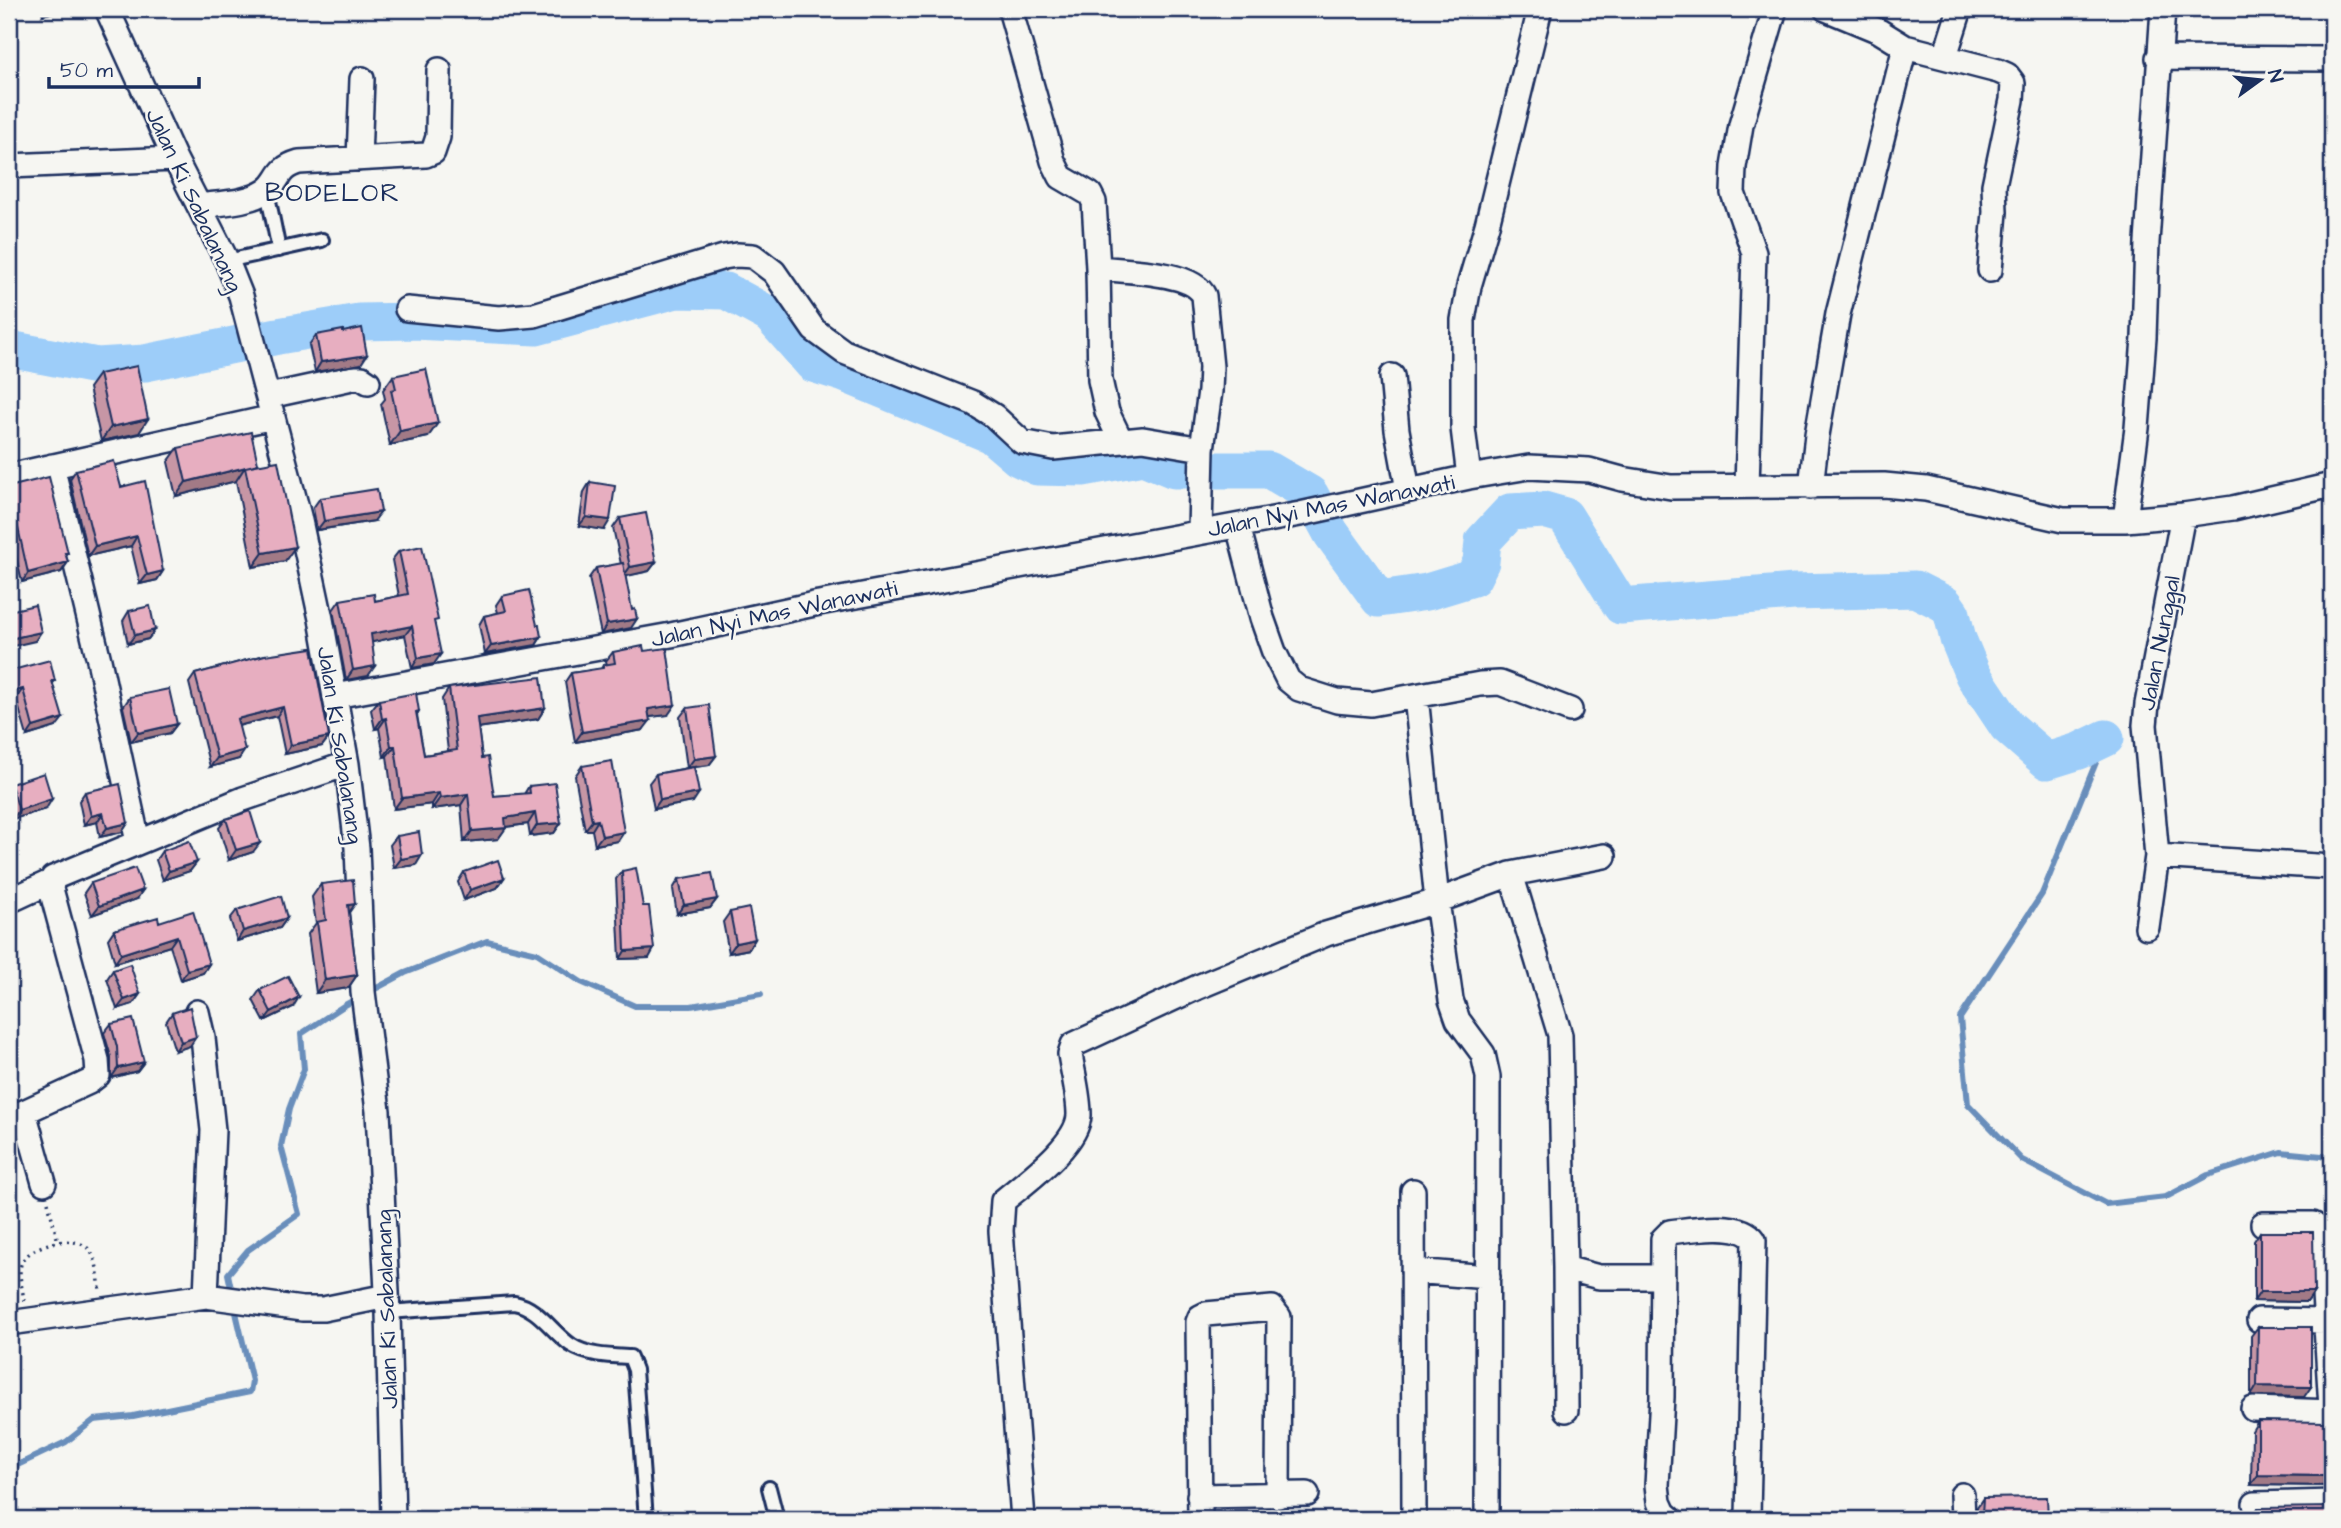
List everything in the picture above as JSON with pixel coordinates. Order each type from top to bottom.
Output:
[{"type":"street","name":"Jalan Ki Sabalanang","points":[[107,9],[176,159],[227,261],[250,326],[321,619],[347,764],[357,848],[364,996],[378,1111],[393,1519]]},
{"type":"street","points":[[1010,9],[1053,161],[1061,177],[1090,194],[1094,202],[1100,380],[1107,412],[1121,441]]},
{"type":"street","points":[[1469,477],[1463,428],[1463,320],[1469,286],[1487,225],[1540,9]]},
{"type":"street","points":[[1747,486],[1754,253],[1733,193],[1734,167],[1741,125],[1775,9]]},
{"type":"street","points":[[1826,9],[1879,31],[1905,47],[2007,75],[2012,83],[2012,100],[1994,185],[1990,270]]},
{"type":"street","points":[[1945,56],[1960,9]]},
{"type":"street","points":[[2125,520],[2137,428],[2144,338],[2147,242],[2163,9]]},
{"type":"street","points":[[1811,487],[1817,435],[1839,314],[1905,47]]},
{"type":"street","points":[[2158,58],[2332,59]]},
{"type":"street","points":[[199,206],[243,200],[267,191],[279,173],[290,164],[309,160],[426,155],[433,152],[439,137],[439,70]]},
{"type":"street","points":[[359,159],[362,79]]},
{"type":"street","points":[[9,166],[176,159]]},
{"type":"street","points":[[407,309],[499,318],[534,316],[724,257],[754,256],[774,272],[814,330],[844,352],[973,403],[994,416],[1022,442],[1053,448],[1121,441],[1162,441],[1202,453]]},
{"type":"street","points":[[1098,268],[1180,278],[1201,289],[1204,296],[1211,367],[1202,453],[1200,531]]},
{"type":"street","points":[[1392,376],[1397,430],[1408,490]]},
{"type":"street","points":[[9,477],[271,406],[352,378],[362,378],[368,382]]},
{"type":"street","points":[[52,466],[99,660],[138,842]]},
{"type":"street","name":"Jalan Nyi Mas Wanawati","points":[[335,696],[671,635],[832,600],[1238,526],[1469,477],[1529,467],[1589,470],[1622,479],[1671,487],[1884,485],[1926,489],[2063,520],[2125,520],[2183,515],[2233,508],[2332,485]]},
{"type":"street","name":"Jalan Nunggal","points":[[2147,928],[2157,856],[2145,725],[2183,515]]},
{"type":"street","points":[[1238,526],[1262,618],[1274,652],[1288,680],[1299,689],[1327,698],[1381,703],[1480,684],[1500,683],[1570,710]]},
{"type":"street","points":[[1416,696],[1437,901],[1451,1000],[1458,1020],[1483,1054],[1488,1077],[1487,1519]]},
{"type":"street","points":[[9,901],[64,873],[243,799],[347,764]]},
{"type":"street","points":[[1023,1519],[1001,1231],[1003,1200],[1051,1162],[1069,1138],[1079,1118],[1070,1055],[1073,1045],[1283,950],[1326,934],[1437,901],[1511,874],[1604,856]]},
{"type":"street","points":[[2157,856],[2332,867]]},
{"type":"street","points":[[1511,874],[1560,1035],[1566,1268],[1566,1410]]},
{"type":"street","points":[[44,1183],[16,1114],[89,1082],[98,1075],[97,1059],[50,882]]},
{"type":"street","points":[[197,1012],[214,1130],[226,1298]]},
{"type":"street","points":[[1413,1191],[1414,1519]]},
{"type":"street","points":[[2253,1409],[2332,1416],[2320,1229],[2314,1224],[2263,1224]]},
{"type":"street","points":[[1671,1519],[1664,1513],[1659,1502],[1657,1485],[1662,1397],[1663,1239],[1670,1232],[1732,1227],[1748,1232],[1754,1240],[1748,1516],[1744,1519]]},
{"type":"street","points":[[1566,1268],[1599,1277],[1663,1277]]},
{"type":"street","points":[[1413,1271],[1488,1277]]},
{"type":"street","points":[[17,1321],[102,1308],[226,1298],[323,1309],[387,1304]]},
{"type":"street","points":[[1278,1496],[1279,1317],[1272,1308],[1206,1314],[1199,1319],[1200,1508],[1307,1494]]},
{"type":"street","points":[[2259,1320],[2325,1321]]},
{"type":"street","points":[[1962,1495],[1963,1519]]},
{"type":"street","points":[[2255,1504],[2332,1502]]},
{"type":"lane","points":[[267,191],[279,250]]},
{"type":"lane","points":[[227,261],[322,240]]},
{"type":"lane","points":[[387,1304],[526,1305],[573,1346],[591,1353],[631,1357],[635,1370],[646,1519]]},
{"type":"lane","points":[[769,1488],[777,1519]]},
{"type":"path","points":[[44,1183],[58,1242]]},
{"type":"path","points":[[17,1321],[20,1267],[23,1261],[38,1249],[58,1242],[78,1242],[91,1251],[97,1265],[102,1308]]},
{"type":"building","points":[[362,328],[367,355],[321,362],[316,335]]},
{"type":"building","points":[[137,366],[148,419],[111,427],[99,374]]},
{"type":"building","points":[[426,369],[438,423],[400,431],[391,390],[396,389],[393,376]]},
{"type":"building","points":[[251,432],[258,464],[186,482],[178,448]]},
{"type":"building","points":[[114,461],[121,487],[145,481],[163,571],[147,575],[137,536],[95,546],[76,470]]},
{"type":"building","points":[[278,461],[295,547],[263,553],[245,467]]},
{"type":"building","points":[[49,477],[68,562],[28,573],[9,487]]},
{"type":"building","points":[[590,482],[615,486],[610,520],[586,517]]},
{"type":"building","points":[[377,489],[381,512],[324,521],[320,498]]},
{"type":"building","points":[[646,513],[656,562],[630,567],[620,518]]},
{"type":"building","points":[[422,546],[438,620],[434,621],[441,654],[418,658],[412,626],[371,634],[375,666],[353,670],[340,600],[374,594],[375,601],[408,594],[399,551]]},
{"type":"building","points":[[623,563],[632,610],[635,609],[637,619],[607,624],[596,568]]},
{"type":"building","points":[[529,590],[541,637],[491,646],[484,616],[506,611],[502,596]]},
{"type":"building","points":[[35,605],[41,632],[9,639],[9,611]]},
{"type":"building","points":[[150,606],[155,630],[135,635],[129,611]]},
{"type":"building","points":[[643,646],[644,651],[667,648],[675,705],[648,709],[650,721],[582,732],[571,673],[603,668],[603,665],[615,663],[613,652]]},
{"type":"building","points":[[312,648],[329,737],[291,745],[283,707],[237,719],[245,750],[217,758],[195,674],[265,655]]},
{"type":"building","points":[[50,660],[55,681],[52,681],[63,718],[33,727],[23,689],[9,692],[9,671]]},
{"type":"building","points":[[541,677],[545,708],[477,718],[482,758],[488,757],[494,796],[530,793],[529,786],[555,783],[561,823],[537,825],[535,813],[505,818],[506,828],[472,831],[468,794],[440,798],[439,793],[402,798],[395,746],[391,746],[386,718],[382,719],[379,700],[416,693],[419,711],[416,712],[424,755],[457,750],[449,688]]},
{"type":"building","points":[[169,689],[177,724],[138,733],[130,697]]},
{"type":"building","points":[[709,705],[716,756],[694,759],[687,708]]},
{"type":"building","points":[[612,761],[624,832],[602,836],[598,820],[592,821],[582,766]]},
{"type":"building","points":[[694,767],[699,793],[660,800],[656,774]]},
{"type":"building","points":[[44,773],[52,799],[19,810],[11,784]]},
{"type":"building","points":[[120,784],[128,823],[107,828],[103,813],[91,816],[85,792]]},
{"type":"building","points":[[250,811],[260,843],[236,850],[226,819]]},
{"type":"building","points":[[419,832],[422,855],[401,859],[397,836]]},
{"type":"building","points":[[189,841],[197,862],[169,871],[162,851]]},
{"type":"building","points":[[498,860],[504,878],[470,890],[464,872]]},
{"type":"building","points":[[135,868],[143,890],[99,906],[91,883]]},
{"type":"building","points":[[636,868],[643,906],[649,906],[654,949],[625,951],[622,871]]},
{"type":"building","points":[[712,873],[717,899],[684,905],[679,879]]},
{"type":"building","points":[[353,880],[355,904],[348,905],[357,975],[325,980],[317,922],[326,920],[321,884]]},
{"type":"building","points":[[281,896],[287,918],[243,931],[237,910]]},
{"type":"building","points":[[749,908],[755,939],[736,943],[730,912]]},
{"type":"building","points":[[193,911],[209,964],[187,970],[177,936],[121,954],[114,930],[158,917],[159,922]]},
{"type":"building","points":[[130,964],[140,994],[124,1000],[113,970]]},
{"type":"building","points":[[288,976],[299,997],[271,1012],[260,990]]},
{"type":"building","points":[[190,1007],[196,1037],[181,1042],[172,1013]]},
{"type":"building","points":[[133,1019],[144,1062],[118,1068],[117,1047],[111,1024]]},
{"type":"building","points":[[2260,1232],[2313,1232],[2314,1292],[2260,1292]]},
{"type":"building","points":[[2258,1327],[2311,1327],[2311,1387],[2257,1386]]},
{"type":"building","points":[[2258,1421],[2327,1422],[2332,1427],[2332,1476],[2258,1475]]},
{"type":"building","points":[[2047,1497],[2048,1519],[1979,1519],[1982,1515],[1983,1498]]},
{"type":"building","points":[[2332,1507],[2332,1519],[2258,1519],[2258,1508]]},
{"type":"building","points":[[1800,1516],[1800,1519],[1761,1519],[1763,1518]]},
{"type":"waterway","points":[[9,349],[97,366],[145,363],[359,322],[415,321],[536,327],[676,290],[726,291],[770,315],[813,364],[842,373],[991,435],[1018,458],[1037,467],[1083,468],[1143,457],[1174,470],[1269,470],[1310,494],[1331,533],[1379,599],[1427,592],[1473,578],[1481,562],[1483,541],[1510,512],[1544,510],[1565,516],[1621,606],[1794,592],[1915,589],[1945,604],[1952,614],[1958,639],[1973,675],[2007,726],[2047,761],[2079,751],[2106,738]]},
{"type":"waterway","points":[[2106,738],[2042,894],[1960,1018],[1968,1104],[2022,1160],[2106,1204],[2166,1197],[2208,1175],[2281,1152],[2332,1157]]},
{"type":"waterway","points":[[232,1293],[228,1274],[248,1250],[299,1214],[281,1146],[289,1109],[304,1069],[301,1034],[345,1005],[405,973],[487,941],[537,953],[581,982],[635,1006],[691,1006],[761,994]]},
{"type":"waterway","points":[[9,1469],[66,1442],[94,1420],[133,1416],[250,1392],[252,1381],[234,1304]]},
{"type":"district","name":"BODELOR","points":[[333,192]]}]
